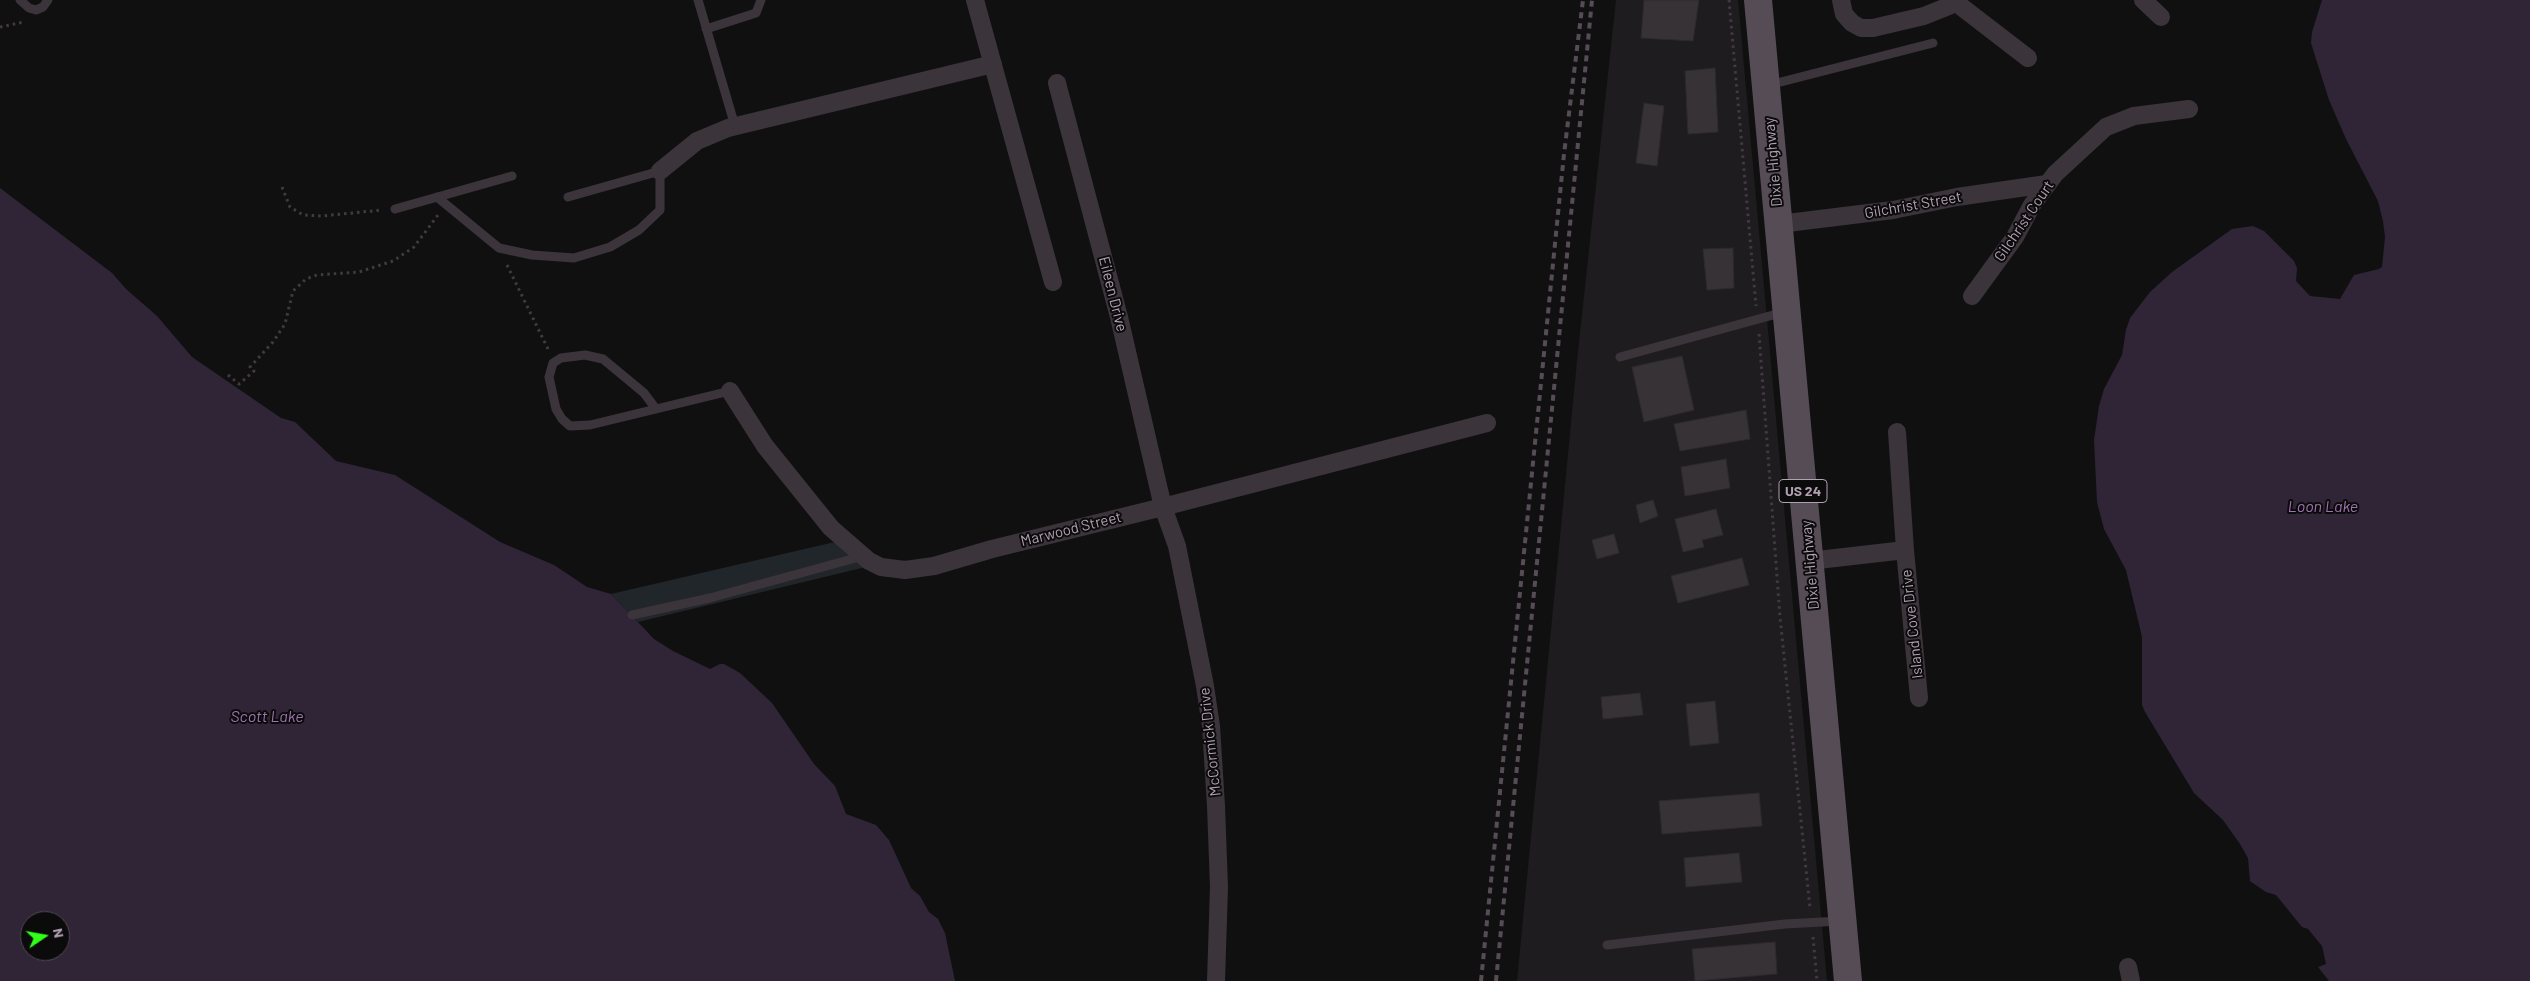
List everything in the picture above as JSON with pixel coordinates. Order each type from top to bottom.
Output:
[{"type":"main road","name":"Dixie Highway","points":[[1758,0],[1848,981]]},
{"type":"street","points":[[975,0],[1053,282]]},
{"type":"street","points":[[1842,0],[1844,14],[1852,23],[1862,28],[1874,28],[1924,16],[1949,6],[1955,1],[2028,58]]},
{"type":"street","points":[[2143,0],[2161,17]]},
{"type":"street","points":[[660,171],[697,141],[735,126],[993,64]]},
{"type":"street","name":"Eileen Drive","points":[[1057,83],[1119,318],[1164,507]]},
{"type":"street","name":"Gilchrist Court","points":[[1972,296],[2015,237],[2032,205],[2047,184],[2055,174],[2106,127],[2134,116],[2189,109]]},
{"type":"street","name":"Gilchrist Street","points":[[1779,224],[1893,210],[1957,196],[2047,184]]},
{"type":"street","name":"Marwood Street","points":[[730,391],[765,446],[790,480],[831,528],[863,556],[881,568],[905,570],[934,566],[992,549],[1164,507],[1487,422]]},
{"type":"street","name":"Island Cove Drive","points":[[1897,432],[1905,550],[1920,698]]},
{"type":"street","name":"McCormick Drive","points":[[1164,507],[1177,546],[1212,726],[1219,887],[1216,981]]},
{"type":"street","name":"Island Cove Drive","points":[[1810,561],[1905,550]]},
{"type":"lane","points":[[20,0],[29,8],[36,10],[43,7],[48,0]]},
{"type":"lane","points":[[698,0],[735,126]]},
{"type":"lane","points":[[706,29],[756,13],[761,0]]},
{"type":"lane","points":[[1766,86],[1933,43]]},
{"type":"lane","points":[[437,197],[499,248],[532,255],[574,258],[610,247],[639,230],[660,210],[660,171],[568,198]]},
{"type":"lane","points":[[395,209],[512,176]]},
{"type":"lane","points":[[1620,357],[1787,311]]},
{"type":"lane","points":[[656,409],[644,393],[602,359],[585,356],[561,358],[553,363],[549,377],[556,409],[562,419],[570,426],[590,425],[656,409],[730,391]]},
{"type":"lane","points":[[632,615],[710,598],[863,556]]},
{"type":"lane","points":[[1607,945],[1842,921]]},
{"type":"path","points":[[1730,0],[1780,617],[1817,981]]},
{"type":"path","points":[[0,27],[29,22]]},
{"type":"path","points":[[282,187],[290,207],[303,215],[322,216],[395,209]]},
{"type":"path","points":[[228,375],[239,384],[254,371],[250,367],[273,342],[285,324],[293,291],[306,279],[317,275],[359,272],[393,261],[414,247],[446,205]]},
{"type":"path","points":[[499,248],[547,345],[553,363]]},
{"type":"shaded area","points":[[1616,0],[1738,0],[1827,981],[1517,981],[1577,361]]},
{"type":"shaded area","points":[[839,541],[870,566],[638,622],[611,594]]},
{"type":"water","name":"Loon Lake","points":[[2322,0],[2530,0],[2530,981],[2329,981],[2318,967],[2326,964],[2322,946],[2308,929],[2302,927],[2276,895],[2266,892],[2250,881],[2248,858],[2240,844],[2223,820],[2194,793],[2145,712],[2142,705],[2142,637],[2126,570],[2104,529],[2097,502],[2094,440],[2099,406],[2104,389],[2122,355],[2130,318],[2150,292],[2172,272],[2232,229],[2253,226],[2264,231],[2294,261],[2297,268],[2296,281],[2310,296],[2340,299],[2354,275],[2382,267],[2385,237],[2378,201],[2346,139],[2329,100],[2311,43],[2312,32]]},
{"type":"water","name":"Scott Lake","points":[[0,188],[112,273],[126,289],[157,316],[192,357],[281,418],[295,422],[336,461],[395,475],[500,542],[554,565],[587,587],[611,594],[654,639],[673,651],[710,669],[724,664],[740,673],[772,703],[814,764],[835,786],[846,814],[876,825],[889,840],[911,888],[920,896],[929,912],[938,919],[945,933],[955,981],[0,981]]},
{"type":"building","points":[[1644,0],[1699,0],[1693,41],[1641,38]]},
{"type":"building","points":[[1715,68],[1718,132],[1688,134],[1685,71]]},
{"type":"building","points":[[1644,103],[1664,106],[1657,166],[1636,163]]},
{"type":"building","points":[[1733,248],[1734,288],[1707,290],[1703,249]]},
{"type":"building","points":[[1682,356],[1694,410],[1644,422],[1632,367]]},
{"type":"building","points":[[1746,410],[1750,439],[1680,451],[1674,424]]},
{"type":"building","points":[[1726,459],[1730,488],[1685,496],[1681,467]]},
{"type":"building","points":[[1653,500],[1658,516],[1640,523],[1636,505]]},
{"type":"building","points":[[1716,509],[1723,535],[1702,540],[1704,547],[1683,552],[1675,519]]},
{"type":"building","points":[[1614,534],[1619,553],[1597,559],[1592,540]]},
{"type":"building","points":[[1742,558],[1749,585],[1678,603],[1671,576]]},
{"type":"building","points":[[1640,693],[1643,715],[1603,719],[1601,697]]},
{"type":"building","points":[[1715,701],[1719,743],[1690,746],[1686,704]]},
{"type":"building","points":[[1759,793],[1762,826],[1662,834],[1659,801]]},
{"type":"building","points":[[1739,853],[1742,882],[1686,887],[1684,858]]},
{"type":"building","points":[[1775,942],[1777,974],[1695,981],[1692,949]]},
{"type":"railway","points":[[1481,981],[1564,154],[1583,0]]},
{"type":"railway","points":[[1496,981],[1592,0]]}]
